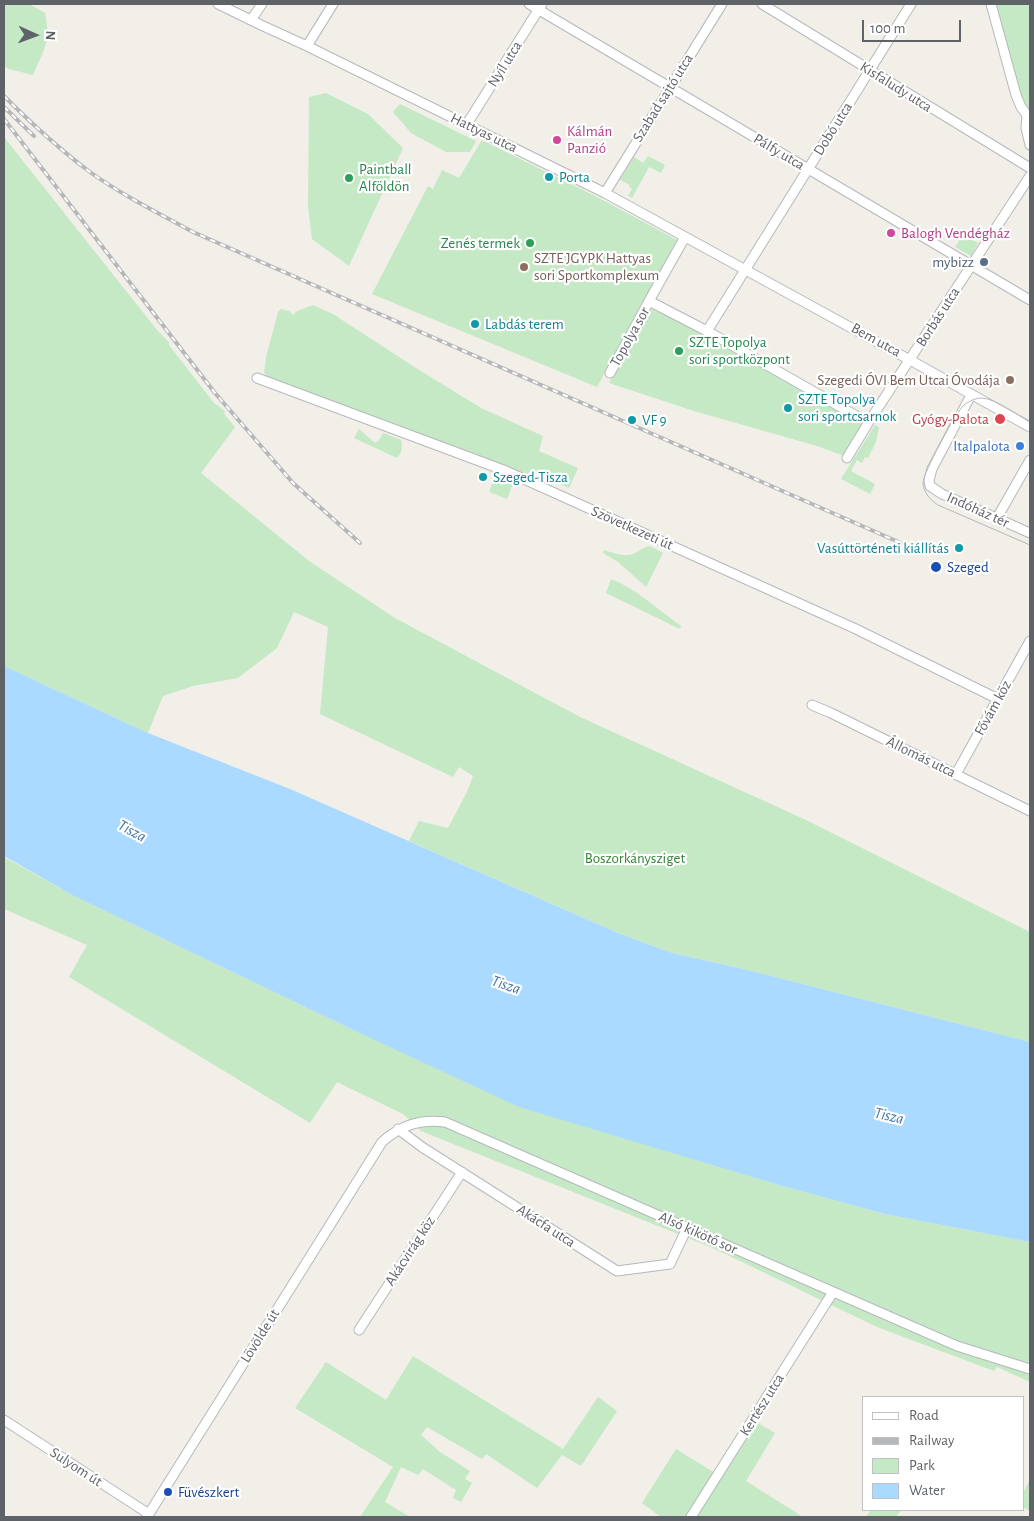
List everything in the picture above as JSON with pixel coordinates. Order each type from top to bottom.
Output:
[{"type":"street","name":"Hattyas utca","points":[[218,4],[606,193],[747,269]]},
{"type":"street","points":[[251,20],[262,4]]},
{"type":"street","points":[[307,46],[333,4]]},
{"type":"street","name":"Pálfy utca","points":[[529,4],[540,7],[670,87],[1030,300]]},
{"type":"street","name":"Szabad sajtó utca","points":[[606,193],[722,4]]},
{"type":"street","name":"Kisfaludy utca","points":[[762,4],[1030,168]]},
{"type":"street","name":"Dobó utca","points":[[707,331],[912,4]]},
{"type":"street","points":[[991,4],[1016,95],[1021,107],[1029,117],[1026,128],[1030,145]]},
{"type":"street","name":"Nyíl utca","points":[[467,124],[540,7]]},
{"type":"street","name":"Borbás utca","points":[[847,458],[1030,176]]},
{"type":"street","name":"Topolya sor","points":[[610,373],[685,237]]},
{"type":"street","name":"Bem utca","points":[[747,269],[1030,427]]},
{"type":"street","name":"Topolya sor","points":[[650,301],[707,331],[860,418]]},
{"type":"street","name":"Szövetkezeti út","points":[[257,378],[506,472],[856,629],[998,699]]},
{"type":"street","name":"Indóház tér","points":[[971,395],[932,469],[930,486],[937,491],[1030,533]]},
{"type":"street","points":[[996,518],[1030,460]]},
{"type":"street","name":"Fővám köz","points":[[956,774],[1030,641]]},
{"type":"street","name":"Állomás utca","points":[[812,705],[1030,811]]},
{"type":"street","name":"Alsó kikötő sor","points":[[374,1154],[382,1142],[398,1129],[430,1120],[445,1122],[958,1346],[1030,1369]]},
{"type":"street","name":"Akácfa utca","points":[[398,1129],[617,1271],[670,1264],[687,1228]]},
{"type":"street","name":"Lövölde út","points":[[148,1516],[374,1154]]},
{"type":"street","name":"Akácvirág köz","points":[[359,1330],[462,1172]]},
{"type":"street","name":"Kertész utca","points":[[691,1517],[833,1292]]},
{"type":"street","name":"Sulyom út","points":[[4,1420],[148,1516]]},
{"type":"green space","points":[[4,4],[29,4],[45,13],[47,38],[33,75],[4,66]]},
{"type":"green space","points":[[991,4],[1030,4],[1030,119],[1027,115]]},
{"type":"green space","name":"Paintball Alföldön","points":[[326,93],[368,114],[403,148],[349,266],[312,239],[308,207],[309,97]]},
{"type":"green space","points":[[400,104],[476,141],[470,152],[446,152],[411,133],[393,112]]},
{"type":"green space","name":"Boszorkánysziget","points":[[4,137],[157,330],[169,342],[169,345],[214,403],[225,411],[224,414],[235,427],[201,473],[309,561],[395,618],[580,717],[806,820],[1030,932],[1030,1042],[748,970],[672,953],[618,933],[409,841],[419,821],[448,828],[467,792],[473,776],[459,767],[453,777],[320,714],[328,627],[294,612],[277,648],[238,678],[193,686],[163,696],[148,733],[4,666]]},
{"type":"green space","name":"SZTE JGYPK Hattyas sori Sportkomplexum","points":[[482,140],[601,199],[677,240],[597,387],[372,294],[428,186],[433,189],[442,170],[459,178]]},
{"type":"green space","points":[[648,156],[665,165],[661,173],[649,167],[632,198],[628,196],[632,189],[629,187],[630,185],[620,180],[634,157],[643,163]]},
{"type":"green space","points":[[963,235],[978,243],[971,256],[955,247]]},
{"type":"green space","points":[[313,305],[333,314],[481,408],[543,436],[539,451],[578,468],[569,488],[530,471],[527,478],[396,424],[270,379],[264,373],[266,357],[278,312],[281,309],[289,311],[293,315],[297,311]]},
{"type":"green space","name":"SZTE Topolya sori sportközpont","points":[[648,308],[677,320],[863,424],[844,456],[817,446],[694,411],[609,383]]},
{"type":"green space","points":[[875,425],[879,427],[876,442],[868,458],[865,457],[862,463],[857,460],[851,471],[875,484],[870,494],[841,479]]},
{"type":"green space","points":[[359,429],[375,443],[383,433],[401,440],[402,449],[399,456],[397,458],[354,438]]},
{"type":"green space","points":[[497,471],[515,479],[507,499],[489,492]]},
{"type":"green space","points":[[650,546],[663,553],[646,587],[618,562],[603,553],[604,550],[627,555]]},
{"type":"green space","points":[[611,579],[630,588],[647,600],[681,626],[680,629],[606,593]]},
{"type":"green space","points":[[4,857],[74,896],[349,1028],[693,1159],[885,1214],[1030,1242],[1030,1382],[997,1367],[994,1371],[877,1327],[713,1248],[421,1131],[403,1114],[337,1082],[310,1123],[69,977],[87,945],[4,909]]},
{"type":"green space","points":[[413,1356],[563,1449],[598,1397],[617,1411],[581,1466],[562,1455],[537,1488],[486,1454],[482,1459],[427,1427],[421,1435],[440,1452],[470,1471],[465,1479],[472,1483],[461,1502],[453,1498],[456,1490],[423,1469],[418,1475],[401,1467],[385,1502],[410,1517],[360,1517],[393,1467],[295,1408],[326,1362],[386,1400]]},
{"type":"green space","points":[[748,1417],[775,1433],[746,1481],[803,1517],[661,1517],[642,1503],[676,1449],[715,1473]]},
{"type":"green space","points":[[1030,1479],[1030,1511],[1024,1508],[1024,1491]]},
{"type":"green space","points":[[870,1511],[900,1511],[896,1517],[866,1517]]},
{"type":"water","name":"Tisza","points":[[4,666],[148,733],[290,789],[618,933],[672,953],[748,970],[1030,1042],[1030,1242],[885,1214],[779,1185],[519,1107],[74,896],[4,856]]},
{"type":"tram line","points":[[1030,422],[988,399],[980,398],[968,402],[960,410],[948,430],[928,468],[923,483],[928,496],[938,505],[1030,545]]},
{"type":"railway","points":[[4,96],[46,136],[90,172],[127,196],[193,232],[919,551]]},
{"type":"railway","points":[[4,107],[34,136]]},
{"type":"railway","points":[[4,119],[215,393],[293,483],[360,543]]},
{"type":"place","name":"Kálmán Panzió","points":[[557,140]]},
{"type":"place","name":"Porta","points":[[549,177]]},
{"type":"place","name":"Paintball Alföldön","points":[[349,178]]},
{"type":"place","name":"Balogh Vendégház","points":[[891,233]]},
{"type":"place","name":"Zenés termek","points":[[530,243]]},
{"type":"place","name":"mybizz","points":[[984,262]]},
{"type":"place","name":"SZTE JGYPK Hattyas sori Sportkomplexum","points":[[524,267]]},
{"type":"place","name":"Labdás terem","points":[[475,324]]},
{"type":"place","name":"SZTE Topolya sori sportközpont","points":[[679,351]]},
{"type":"place","name":"Szegedi ÓVI Bem Utcai Óvodája","points":[[1010,380]]},
{"type":"place","name":"SZTE Topolya sori sportcsarnok","points":[[788,408]]},
{"type":"place","name":"Gyógy-Palota","points":[[1000,419]]},
{"type":"place","name":"VF 9","points":[[632,420]]},
{"type":"place","name":"Italpalota","points":[[1020,446]]},
{"type":"place","name":"Szeged-Tisza","points":[[483,477]]},
{"type":"place","name":"Vasúttörténeti kiállítás","points":[[959,548]]},
{"type":"place","name":"Szeged","points":[[936,567]]},
{"type":"place","name":"Füvészkert","points":[[168,1492]]}]
